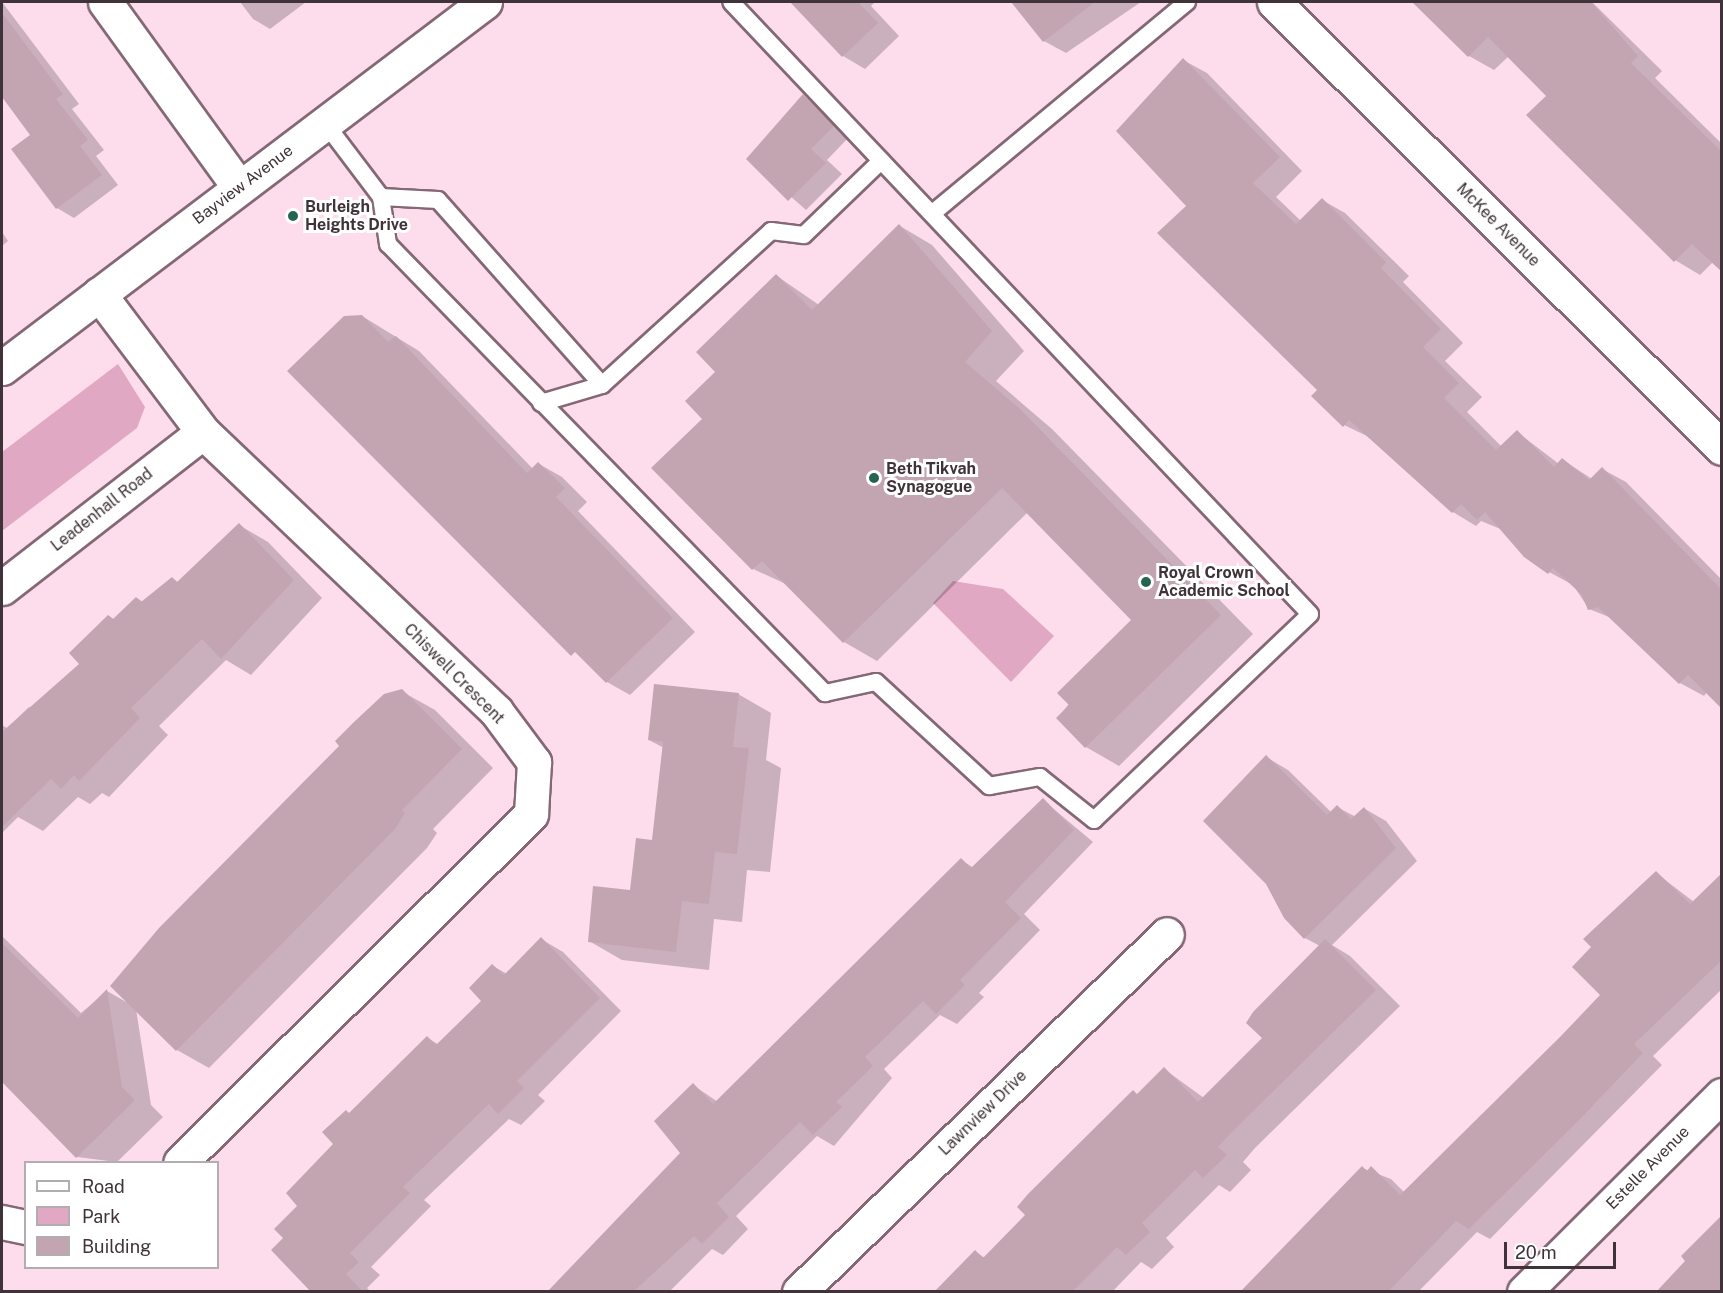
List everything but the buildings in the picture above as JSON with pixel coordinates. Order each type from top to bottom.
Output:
[{"type":"street","points":[[105,2],[239,187]]},
{"type":"street","name":"Bayview Avenue","points":[[2,368],[485,2]]},
{"type":"street","name":"McKee Avenue","points":[[1274,2],[1722,448]]},
{"type":"street","name":"Chiswell Crescent","points":[[99,294],[203,432],[496,711],[534,762],[531,814],[182,1161]]},
{"type":"street","name":"Leadenhall Road","points":[[2,588],[203,432]]},
{"type":"street","name":"Lawnview Drive","points":[[799,1292],[1167,934]]},
{"type":"street","name":"Estelle Avenue","points":[[1524,1292],[1722,1095]]},
{"type":"street","points":[[2,1222],[24,1227]]},
{"type":"lane","points":[[325,123],[381,197],[388,244],[825,693],[876,682],[989,786],[1040,777],[1094,820],[1310,614],[934,212],[881,161],[731,2]]},
{"type":"lane","points":[[934,212],[1187,2]]},
{"type":"lane","points":[[541,403],[602,385],[771,231],[804,235],[881,161]]},
{"type":"lane","points":[[381,197],[438,200],[602,385]]},
{"type":"green space","points":[[118,364],[145,407],[137,428],[2,531],[2,452]]},
{"type":"green space","points":[[953,581],[1003,589],[1054,636],[1011,682],[933,603]]},
{"type":"place","name":"Burleigh Heights Drive","points":[[293,216]]},
{"type":"place","name":"Beth Tikvah Synagogue","points":[[874,478]]},
{"type":"place","name":"Royal Crown Academic School","points":[[1146,582]]}]
